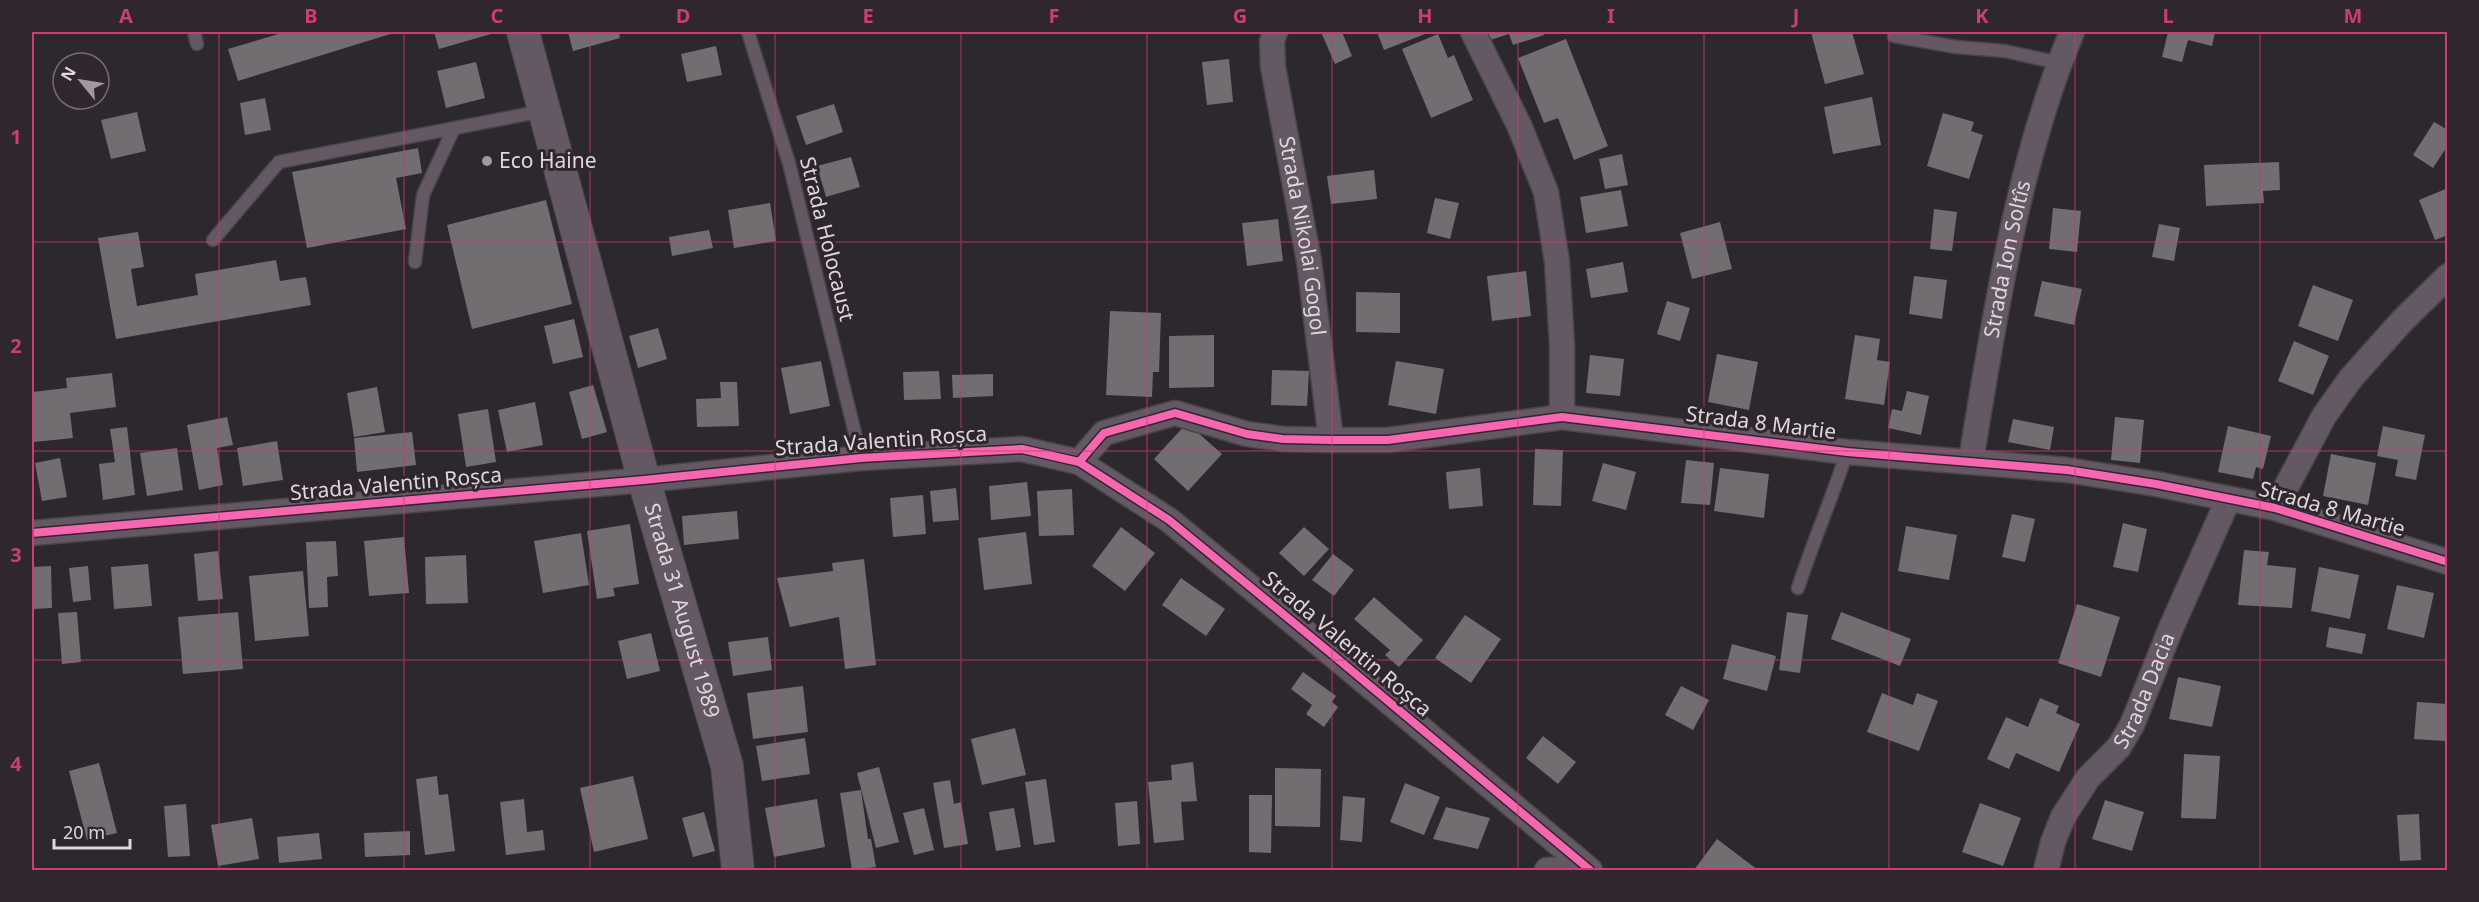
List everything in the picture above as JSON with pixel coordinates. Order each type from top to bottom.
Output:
[{"type":"street","name":"Strada 31 August 1989","points":[[523,32],[644,480],[727,766],[738,870]]},
{"type":"street","name":"Strada Nikolai Gogol","points":[[1275,32],[1272,41],[1273,67],[1309,261],[1331,440]]},
{"type":"street","points":[[1473,32],[1519,125],[1546,192],[1557,262],[1562,345],[1562,417]]},
{"type":"street","name":"Strada Ion Soltîs","points":[[1971,460],[2019,201],[2037,127],[2072,32]]},
{"type":"street","points":[[2275,508],[2324,416],[2351,378],[2402,321],[2448,276]]},
{"type":"street","name":"Strada 8 Martie","points":[[1079,462],[1104,433],[1175,412],[1247,434],[1283,439],[1331,440],[1388,440],[1562,417],[1847,452],[1971,460],[2067,470],[2145,482],[2275,508],[2448,562]]},
{"type":"street","name":"Strada Valentin Roșca","points":[[32,533],[644,480],[861,458],[1022,449],[1079,462],[1169,520],[1333,654],[1588,869]]},
{"type":"street","name":"Strada Dacia","points":[[2046,870],[2053,842],[2063,817],[2088,778],[2119,747],[2132,725],[2171,628],[2228,500]]},
{"type":"street","points":[[1547,870],[1588,869]]},
{"type":"lane","points":[[194,32],[197,44]]},
{"type":"lane","name":"Strada Holocaust","points":[[748,32],[789,163],[861,458]]},
{"type":"lane","points":[[1894,36],[1956,47],[2005,51],[2059,63]]},
{"type":"lane","points":[[213,240],[279,162],[544,111]]},
{"type":"lane","points":[[415,262],[423,195],[454,128]]},
{"type":"lane","name":"Strada 8 Martie","points":[[1798,588],[1847,452]]},
{"type":"building","points":[[285,32],[397,32],[238,81],[228,49]]},
{"type":"building","points":[[434,32],[498,32],[439,49]]},
{"type":"building","points":[[568,32],[619,32],[620,38],[573,51]]},
{"type":"building","points":[[1321,32],[1342,32],[1352,56],[1335,64]]},
{"type":"building","points":[[1377,32],[1424,32],[1425,34],[1384,50]]},
{"type":"building","points":[[1487,32],[1543,32],[1544,35],[1513,45],[1509,34],[1490,40]]},
{"type":"building","points":[[1811,32],[1852,32],[1864,74],[1825,84]]},
{"type":"building","points":[[2168,32],[2215,32],[2212,46],[2188,40],[2182,62],[2162,57]]},
{"type":"building","points":[[1438,34],[1448,58],[1454,55],[1473,100],[1431,118],[1402,49]]},
{"type":"building","points":[[1566,39],[1608,146],[1574,160],[1558,118],[1544,123],[1518,58]]},
{"type":"building","points":[[716,46],[722,75],[687,82],[681,54]]},
{"type":"building","points":[[1229,59],[1233,102],[1207,105],[1202,62]]},
{"type":"building","points":[[476,62],[485,98],[446,108],[437,71]]},
{"type":"building","points":[[1872,97],[1881,145],[1833,154],[1824,107]]},
{"type":"building","points":[[265,98],[271,130],[245,135],[240,103]]},
{"type":"building","points":[[834,104],[843,132],[806,145],[796,116]]},
{"type":"building","points":[[137,112],[146,151],[111,159],[101,120]]},
{"type":"building","points":[[1943,113],[1974,122],[1971,131],[1983,135],[1969,179],[1927,166]]},
{"type":"building","points":[[2434,122],[2448,130],[2448,145],[2433,168],[2413,155]]},
{"type":"building","points":[[418,148],[422,173],[396,178],[406,229],[307,248],[292,172]]},
{"type":"building","points":[[1622,154],[1628,185],[1605,189],[1599,159]]},
{"type":"building","points":[[851,157],[860,187],[826,197],[817,166]]},
{"type":"building","points":[[2279,162],[2280,190],[2263,191],[2264,203],[2206,206],[2204,165]]},
{"type":"building","points":[[1374,170],[1377,199],[1331,204],[1327,176]]},
{"type":"building","points":[[2448,188],[2448,235],[2435,240],[2419,200]]},
{"type":"building","points":[[1621,190],[1628,226],[1586,233],[1580,197]]},
{"type":"building","points":[[1435,198],[1459,203],[1450,239],[1427,233]]},
{"type":"building","points":[[546,200],[572,304],[472,329],[447,225]]},
{"type":"building","points":[[770,203],[776,241],[734,248],[728,210]]},
{"type":"building","points":[[2053,208],[2081,211],[2077,252],[2049,249]]},
{"type":"building","points":[[1934,209],[1957,212],[1952,251],[1930,249]]},
{"type":"building","points":[[1278,219],[1283,261],[1247,266],[1242,223]]},
{"type":"building","points":[[1720,222],[1732,269],[1692,279],[1680,233]]},
{"type":"building","points":[[2159,224],[2180,228],[2174,261],[2152,257]]},
{"type":"building","points":[[709,230],[713,248],[672,256],[669,237]]},
{"type":"building","points":[[138,232],[144,267],[131,269],[137,306],[198,295],[195,274],[276,260],[280,281],[306,277],[311,305],[116,339],[98,238]]},
{"type":"building","points":[[1623,262],[1628,292],[1591,298],[1586,269]]},
{"type":"building","points":[[1526,271],[1531,316],[1492,321],[1487,276]]},
{"type":"building","points":[[1914,276],[1947,280],[1942,319],[1909,314]]},
{"type":"building","points":[[2042,281],[2082,289],[2074,325],[2034,316]]},
{"type":"building","points":[[2313,285],[2353,300],[2338,341],[2298,326]]},
{"type":"building","points":[[1356,292],[1400,293],[1400,333],[1356,332]]},
{"type":"building","points":[[1667,301],[1690,308],[1680,341],[1657,334]]},
{"type":"building","points":[[1110,311],[1161,313],[1159,372],[1153,372],[1152,397],[1106,395]]},
{"type":"building","points":[[574,319],[583,357],[553,364],[544,326]]},
{"type":"building","points":[[658,328],[667,359],[638,368],[629,336]]},
{"type":"building","points":[[1214,335],[1214,387],[1169,388],[1169,336]]},
{"type":"building","points":[[1855,335],[1880,339],[1877,360],[1890,362],[1884,405],[1845,399]]},
{"type":"building","points":[[2294,341],[2329,356],[2313,395],[2278,381]]},
{"type":"building","points":[[1717,354],[1758,362],[1749,410],[1708,402]]},
{"type":"building","points":[[1590,355],[1624,359],[1620,396],[1586,393]]},
{"type":"building","points":[[821,361],[830,406],[790,414],[781,368]]},
{"type":"building","points":[[1396,361],[1444,369],[1436,414],[1388,405]]},
{"type":"building","points":[[1272,370],[1309,371],[1307,406],[1271,405]]},
{"type":"building","points":[[939,371],[941,399],[904,400],[903,372]]},
{"type":"building","points":[[112,373],[116,407],[70,413],[73,438],[34,442],[32,392],[67,388],[66,378]]},
{"type":"building","points":[[993,374],[993,396],[953,398],[952,375]]},
{"type":"building","points":[[720,382],[737,382],[739,426],[697,427],[696,399],[721,398]]},
{"type":"building","points":[[593,385],[607,432],[582,439],[569,392]]},
{"type":"building","points":[[377,387],[385,432],[354,437],[347,393]]},
{"type":"building","points":[[1907,391],[1929,396],[1921,435],[1888,428],[1892,409],[1902,411]]},
{"type":"building","points":[[535,402],[543,445],[507,452],[498,410]]},
{"type":"building","points":[[488,409],[496,462],[466,467],[458,414]]},
{"type":"building","points":[[227,417],[233,445],[217,448],[223,485],[199,490],[187,425]]},
{"type":"building","points":[[2115,417],[2144,420],[2140,463],[2111,460]]},
{"type":"building","points":[[2013,419],[2054,427],[2050,450],[2008,442]]},
{"type":"building","points":[[1187,423],[1222,454],[1188,491],[1154,459]]},
{"type":"building","points":[[2228,426],[2271,436],[2263,469],[2256,467],[2253,479],[2218,472]]},
{"type":"building","points":[[2383,426],[2425,435],[2416,480],[2395,476],[2398,460],[2377,456]]},
{"type":"building","points":[[127,427],[135,495],[103,500],[99,464],[115,462],[110,429]]},
{"type":"building","points":[[412,432],[416,465],[357,472],[354,438]]},
{"type":"building","points":[[277,441],[283,480],[243,486],[237,448]]},
{"type":"building","points":[[177,448],[183,490],[147,496],[140,453]]},
{"type":"building","points":[[1535,449],[1563,450],[1561,506],[1533,505]]},
{"type":"building","points":[[2331,454],[2376,463],[2368,505],[2323,496]]},
{"type":"building","points":[[60,458],[67,497],[42,501],[35,463]]},
{"type":"building","points":[[1686,460],[1714,463],[1710,505],[1681,503]]},
{"type":"building","points":[[1603,463],[1636,472],[1626,510],[1592,501]]},
{"type":"building","points":[[1480,468],[1483,506],[1449,509],[1446,472]]},
{"type":"building","points":[[1720,468],[1769,474],[1764,518],[1714,511]]},
{"type":"building","points":[[1027,482],[1031,516],[991,520],[989,486]]},
{"type":"building","points":[[956,488],[959,520],[933,522],[930,491]]},
{"type":"building","points":[[1072,489],[1074,535],[1039,536],[1037,491]]},
{"type":"building","points":[[923,495],[926,534],[893,537],[890,498]]},
{"type":"building","points":[[737,511],[739,539],[684,545],[682,516]]},
{"type":"building","points":[[2012,514],[2035,519],[2025,562],[2002,557]]},
{"type":"building","points":[[2123,523],[2147,529],[2138,572],[2113,567]]},
{"type":"building","points":[[630,524],[639,584],[613,588],[615,596],[597,599],[587,531]]},
{"type":"building","points":[[1906,526],[1957,535],[1949,580],[1898,571]]},
{"type":"building","points":[[1121,527],[1155,553],[1125,591],[1092,566]]},
{"type":"building","points":[[1304,527],[1329,549],[1304,576],[1279,553]]},
{"type":"building","points":[[1026,532],[1032,584],[984,590],[978,538]]},
{"type":"building","points":[[581,533],[589,585],[543,593],[534,541]]},
{"type":"building","points":[[404,537],[409,593],[369,596],[364,541]]},
{"type":"building","points":[[336,541],[338,576],[327,577],[328,607],[309,608],[306,542]]},
{"type":"building","points":[[2244,550],[2269,552],[2267,565],[2296,568],[2292,608],[2238,605]]},
{"type":"building","points":[[218,551],[223,599],[198,601],[194,554]]},
{"type":"building","points":[[1333,554],[1354,570],[1334,596],[1312,580]]},
{"type":"building","points":[[466,555],[468,603],[426,604],[425,557]]},
{"type":"building","points":[[864,559],[876,665],[845,669],[839,617],[790,627],[777,578],[833,571],[832,563]]},
{"type":"building","points":[[148,564],[152,606],[114,609],[111,567]]},
{"type":"building","points":[[51,566],[52,608],[33,609],[32,567]]},
{"type":"building","points":[[88,566],[91,600],[73,602],[69,568]]},
{"type":"building","points":[[2319,567],[2359,575],[2350,619],[2311,611]]},
{"type":"building","points":[[303,571],[309,636],[255,641],[249,576]]},
{"type":"building","points":[[1181,578],[1225,609],[1206,636],[1162,605]]},
{"type":"building","points":[[2397,585],[2434,593],[2424,638],[2387,629]]},
{"type":"building","points":[[1374,597],[1423,640],[1399,667],[1385,655],[1390,650],[1354,619]]},
{"type":"building","points":[[2077,604],[2120,617],[2101,677],[2058,663]]},
{"type":"building","points":[[77,612],[81,662],[62,664],[58,613]]},
{"type":"building","points":[[238,612],[243,669],[183,674],[178,617]]},
{"type":"building","points":[[1787,612],[1808,615],[1800,673],[1779,670]]},
{"type":"building","points":[[1841,612],[1911,639],[1900,666],[1831,639]]},
{"type":"building","points":[[1465,615],[1501,639],[1471,683],[1435,658]]},
{"type":"building","points":[[2329,627],[2366,634],[2362,654],[2326,647]]},
{"type":"building","points":[[651,633],[660,671],[627,679],[618,641]]},
{"type":"building","points":[[768,637],[772,670],[733,676],[728,642]]},
{"type":"building","points":[[1732,644],[1776,656],[1767,691],[1723,679]]},
{"type":"building","points":[[1303,672],[1336,696],[1332,702],[1338,707],[1324,727],[1306,714],[1312,705],[1291,689]]},
{"type":"building","points":[[2178,677],[2221,686],[2212,727],[2169,719]]},
{"type":"building","points":[[803,686],[808,732],[753,739],[747,693]]},
{"type":"building","points":[[1681,686],[1709,700],[1693,730],[1665,715]]},
{"type":"building","points":[[1882,693],[1913,705],[1917,693],[1938,701],[1919,751],[1867,732]]},
{"type":"building","points":[[2040,698],[2059,706],[2056,713],[2080,724],[2059,772],[2016,753],[2009,769],[1987,759],[2006,717],[2028,727]]},
{"type":"building","points":[[2417,702],[2448,704],[2445,741],[2414,739]]},
{"type":"building","points":[[1015,728],[1026,775],[982,785],[971,739]]},
{"type":"building","points":[[1543,736],[1576,762],[1558,784],[1526,758]]},
{"type":"building","points":[[805,738],[810,774],[762,781],[756,746]]},
{"type":"building","points":[[2184,754],[2220,756],[2216,819],[2181,818]]},
{"type":"building","points":[[1193,762],[1197,801],[1181,802],[1184,840],[1154,843],[1148,782],[1172,780],[1171,765]]},
{"type":"building","points":[[99,763],[117,833],[87,840],[69,771]]},
{"type":"building","points":[[879,767],[899,842],[876,848],[857,773]]},
{"type":"building","points":[[1275,768],[1321,769],[1320,827],[1275,826]]},
{"type":"building","points":[[437,776],[439,795],[448,794],[455,851],[425,855],[416,779]]},
{"type":"building","points":[[633,776],[648,839],[594,852],[580,788]]},
{"type":"building","points":[[1046,779],[1055,842],[1034,845],[1025,782]]},
{"type":"building","points":[[950,780],[954,804],[961,802],[968,844],[944,848],[933,783]]},
{"type":"building","points":[[1405,783],[1440,797],[1424,835],[1390,822]]},
{"type":"building","points":[[861,790],[868,839],[871,839],[876,867],[852,870],[840,793]]},
{"type":"building","points":[[1249,795],[1272,795],[1271,853],[1249,852]]},
{"type":"building","points":[[1343,796],[1365,798],[1362,842],[1340,840]]},
{"type":"building","points":[[524,799],[527,832],[543,830],[545,850],[506,855],[500,802]]},
{"type":"building","points":[[817,799],[825,847],[774,857],[765,808]]},
{"type":"building","points":[[2105,800],[2144,812],[2132,851],[2092,839]]},
{"type":"building","points":[[1137,801],[1140,844],[1118,846],[1115,803]]},
{"type":"building","points":[[1980,803],[2021,818],[2003,866],[1962,852]]},
{"type":"building","points":[[186,804],[190,856],[168,857],[164,806]]},
{"type":"building","points":[[1446,807],[1490,818],[1478,849],[1433,839]]},
{"type":"building","points":[[924,808],[934,850],[914,855],[903,813]]},
{"type":"building","points":[[1014,808],[1021,847],[996,851],[989,812]]},
{"type":"building","points":[[704,812],[715,851],[693,857],[682,818]]},
{"type":"building","points":[[2419,814],[2421,860],[2400,861],[2397,815]]},
{"type":"building","points":[[252,818],[259,859],[218,866],[211,825]]},
{"type":"building","points":[[410,831],[410,855],[365,857],[364,833]]},
{"type":"building","points":[[319,833],[322,859],[279,863],[277,837]]},
{"type":"building","points":[[1717,839],[1758,870],[1694,870]]},
{"type":"cycle path","points":[[1079,462],[1104,433],[1175,413],[1247,434],[1283,439],[1331,440],[1388,440],[1562,417],[1847,452],[2067,470],[2156,484],[2275,508],[2448,562]]},
{"type":"cycle path","points":[[32,533],[644,480],[861,458],[1022,449],[1079,462],[1169,520],[1590,870]]},
{"type":"place","name":"Eco Haine","points":[[487,161]]}]
